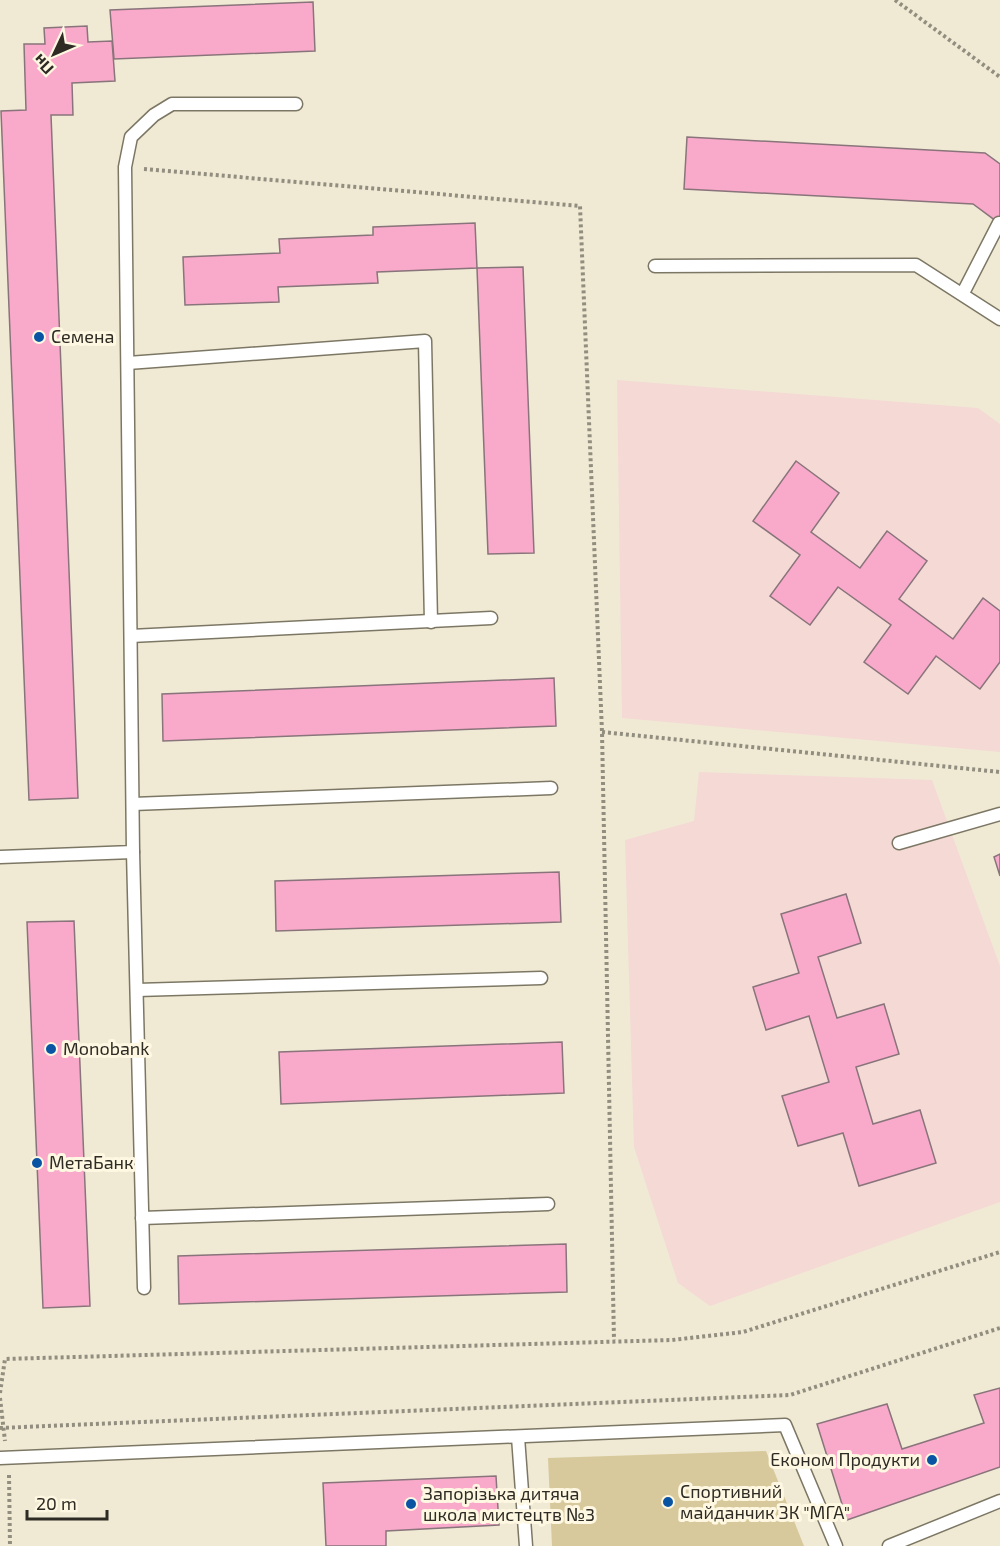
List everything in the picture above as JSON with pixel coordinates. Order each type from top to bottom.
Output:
[{"type":"lane","points":[[144,1288],[133,852],[125,167],[131,137],[154,115],[172,104],[296,104]]},
{"type":"lane","points":[[963,293],[999,223]]},
{"type":"lane","points":[[655,266],[916,265],[963,293],[1000,319]]},
{"type":"lane","points":[[128,363],[425,341],[431,622]]},
{"type":"lane","points":[[131,636],[491,618]]},
{"type":"lane","points":[[133,804],[551,788]]},
{"type":"lane","points":[[899,843],[1000,814]]},
{"type":"lane","points":[[0,857],[133,852]]},
{"type":"lane","points":[[137,990],[542,978]]},
{"type":"lane","points":[[142,1218],[548,1204]]},
{"type":"lane","points":[[4,1458],[785,1425],[836,1546]]},
{"type":"lane","points":[[518,1437],[526,1546]]},
{"type":"lane","points":[[889,1546],[1000,1501]]},
{"type":"path","points":[[895,0],[1000,77]]},
{"type":"path","points":[[125,167],[580,206],[602,732],[614,1340]]},
{"type":"path","points":[[602,732],[1000,772]]},
{"type":"path","points":[[0,1393],[5,1359],[672,1340],[744,1332],[1000,1252]]},
{"type":"path","points":[[2,1428],[790,1395],[1000,1328]]},
{"type":"path","points":[[0,1398],[10,1546]]},
{"type":"shaded area","points":[[617,380],[978,408],[1000,424],[1000,752],[622,718]]},
{"type":"shaded area","points":[[699,772],[932,780],[1000,966],[1000,1202],[710,1306],[678,1283],[634,1147],[625,840],[694,821]]},
{"type":"shaded area","name":"Спортивний майданчик ЗК \"МГА\"","points":[[766,1451],[804,1546],[552,1546],[548,1458]]},
{"type":"building","points":[[313,2],[315,51],[114,59],[110,10]]},
{"type":"building","points":[[87,26],[88,42],[112,41],[115,81],[72,83],[73,115],[51,115],[78,798],[29,800],[1,111],[26,110],[24,44],[45,44],[44,28]]},
{"type":"building","points":[[687,137],[985,153],[1000,164],[1000,224],[973,204],[684,189]]},
{"type":"building","points":[[475,223],[477,268],[377,272],[378,283],[278,287],[279,302],[185,305],[183,257],[280,253],[279,239],[373,235],[373,227]]},
{"type":"building","points":[[523,267],[534,553],[488,554],[477,268]]},
{"type":"building","points":[[796,461],[839,493],[811,532],[860,568],[887,531],[927,561],[899,599],[953,639],[983,598],[1000,611],[1000,662],[980,689],[936,656],[908,694],[864,662],[891,625],[838,587],[810,625],[770,596],[800,555],[753,521]]},
{"type":"building","points":[[554,678],[556,726],[163,741],[162,694]]},
{"type":"building","points":[[1000,854],[1000,876],[994,857]]},
{"type":"building","points":[[559,872],[561,922],[276,931],[275,881]]},
{"type":"building","points":[[846,894],[861,943],[818,957],[837,1018],[884,1004],[899,1054],[856,1067],[873,1124],[920,1110],[936,1163],[859,1186],[843,1133],[798,1146],[782,1096],[829,1082],[809,1016],[766,1030],[753,987],[799,973],[781,914]]},
{"type":"building","points":[[74,921],[90,1306],[43,1308],[27,922]]},
{"type":"building","points":[[562,1042],[564,1093],[281,1104],[279,1052]]},
{"type":"building","points":[[566,1244],[567,1292],[179,1304],[178,1256]]},
{"type":"building","points":[[1000,1388],[1000,1467],[847,1520],[817,1424],[887,1404],[902,1449],[984,1423],[974,1395]]},
{"type":"building","name":"Запорізька дитяча школа мистецтв №3","points":[[496,1476],[499,1525],[386,1531],[386,1546],[326,1546],[323,1483]]},
{"type":"place","name":"Семена","points":[[39,337]]},
{"type":"place","name":"Monobank","points":[[51,1049]]},
{"type":"place","name":"МетаБанк","points":[[37,1163]]},
{"type":"place","name":"Економ Продукти","points":[[932,1460]]},
{"type":"place","name":"Спортивний майданчик ЗК \"МГА\"","points":[[668,1502]]},
{"type":"place","name":"Запорізька дитяча школа мистецтв №3","points":[[411,1504]]}]
